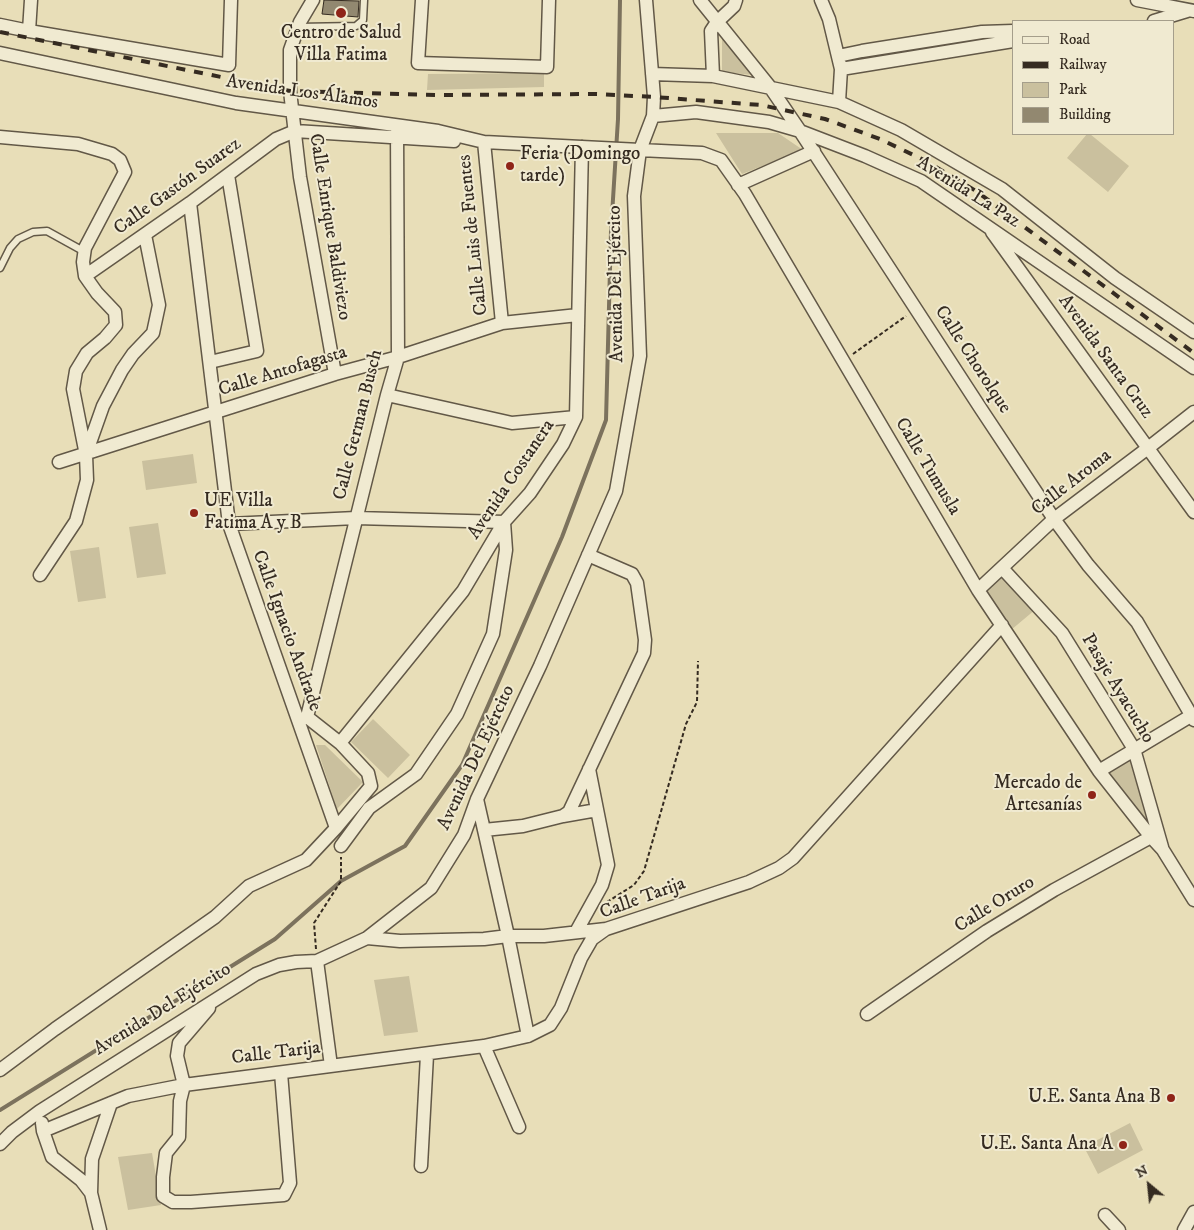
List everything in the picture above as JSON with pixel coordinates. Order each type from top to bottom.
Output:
[{"type":"street","points":[[29,31],[31,0]]},
{"type":"street","name":"Avenida Los Álamos","points":[[0,25],[229,65],[231,0]]},
{"type":"street","name":"Calle Enrique Baldiviezo","points":[[313,0],[298,27],[290,50],[290,91],[300,177],[334,374]]},
{"type":"street","points":[[422,0],[418,63],[547,67],[549,0]]},
{"type":"street","points":[[640,150],[653,116],[652,74],[646,0]]},
{"type":"street","name":"Calle Chorolque","points":[[700,0],[770,87],[814,151],[1054,519],[1088,565],[1137,622],[1193,717]]},
{"type":"street","points":[[713,76],[711,31],[717,22],[734,6],[736,0]]},
{"type":"street","points":[[821,0],[829,19],[839,62],[839,102]]},
{"type":"street","points":[[1136,0],[1193,11]]},
{"type":"street","points":[[1158,20],[1193,11]]},
{"type":"street","points":[[839,62],[862,51],[982,32],[1012,31]]},
{"type":"street","points":[[839,62],[1012,41]]},
{"type":"street","name":"Avenida Los Álamos","points":[[0,52],[236,103],[397,132],[438,131],[484,142],[640,150]]},
{"type":"street","name":"Avenida La Paz","points":[[652,74],[713,76],[839,102],[901,130],[1002,189],[1115,278],[1194,332]]},
{"type":"street","name":"Avenida La Paz","points":[[653,116],[696,112],[769,122],[800,131],[865,156],[921,181],[1194,368]]},
{"type":"street","points":[[294,131],[397,132]]},
{"type":"street","name":"Calle Gastón Suarez","points":[[85,276],[145,236],[276,139],[294,131]]},
{"type":"street","name":"Calle German Busch","points":[[302,719],[356,518],[386,395],[398,357],[397,132]]},
{"type":"street","points":[[0,137],[78,144],[112,154],[120,160],[125,172],[85,248],[83,262],[85,276],[97,293],[115,312],[116,325],[105,338],[87,353],[76,371],[73,388],[86,455],[87,480],[76,521],[40,574]]},
{"type":"street","name":"Calle Luis de Fuentes","points":[[484,142],[502,323]]},
{"type":"street","name":"Avenida Costanera","points":[[340,743],[463,591],[504,522],[530,493],[563,444],[576,416],[582,147]]},
{"type":"street","name":"Calle Tumusla","points":[[640,150],[702,153],[721,160],[738,184],[978,590],[1099,771],[1163,850]]},
{"type":"street","name":"Avenida Del Ejército","points":[[0,1144],[12,1132],[40,1111],[256,974],[279,965],[296,962],[317,962],[367,938],[430,888],[464,835],[477,799],[540,666],[616,490],[640,356],[634,196],[640,150]]},
{"type":"street","points":[[738,184],[814,151]]},
{"type":"street","points":[[210,362],[257,351],[228,175]]},
{"type":"street","name":"Calle Ignacio Andrade","points":[[190,203],[229,524],[302,719],[336,828]]},
{"type":"street","name":"Avenida Santa Cruz","points":[[986,224],[1194,512]]},
{"type":"street","points":[[86,455],[103,406],[122,370],[133,354],[153,333],[159,304],[145,236]]},
{"type":"street","name":"Calle Antofagasta","points":[[59,462],[86,455],[334,374],[398,357],[502,323],[578,315]]},
{"type":"street","points":[[386,395],[512,423],[576,416]]},
{"type":"street","name":"Calle Aroma","points":[[978,590],[1054,519],[1194,412]]},
{"type":"street","points":[[229,524],[356,518],[504,522],[506,550],[493,634],[458,714],[416,774],[369,808],[341,846]]},
{"type":"street","points":[[564,816],[569,812],[644,653],[645,640],[637,583],[632,574],[588,555]]},
{"type":"street","name":"Pasaje Ayacucho","points":[[1002,568],[1062,633],[1134,749],[1163,850]]},
{"type":"street","name":"Calle Tarija","points":[[43,1131],[128,1096],[184,1084],[427,1055],[484,1046],[528,1036],[550,1025],[562,1008],[581,958],[592,940],[606,929],[749,882],[778,868],[793,858],[1002,625]]},
{"type":"street","points":[[1099,771],[1134,749],[1193,717]]},
{"type":"street","points":[[0,1070],[55,1029],[215,917],[249,886],[306,860],[336,828],[371,786],[368,773],[340,743],[302,719]]},
{"type":"street","points":[[576,932],[602,885],[608,865],[589,769]]},
{"type":"street","points":[[477,799],[528,1036]]},
{"type":"street","points":[[484,830],[523,826],[598,810]]},
{"type":"street","name":"Calle Oruro","points":[[866,1014],[987,931],[1054,890],[1151,836]]},
{"type":"street","points":[[1163,850],[1194,900]]},
{"type":"street","points":[[367,938],[400,941],[484,939],[508,936],[544,936],[606,929]]},
{"type":"street","points":[[317,962],[331,1066]]},
{"type":"street","points":[[218,997],[179,1043],[177,1056],[184,1084],[180,1101],[178,1137],[166,1153],[163,1196],[173,1202],[191,1202],[284,1195],[290,1183],[281,1073]]},
{"type":"street","points":[[484,1046],[519,1127]]},
{"type":"street","points":[[421,1166],[427,1055]]},
{"type":"street","points":[[100,1230],[91,1194],[92,1159],[111,1103]]},
{"type":"street","points":[[40,1111],[43,1131],[52,1158],[81,1180],[91,1194]]},
{"type":"street","points":[[1184,1230],[1194,1212]]},
{"type":"street","points":[[1105,1215],[1119,1230]]},
{"type":"lane","points":[[298,27],[356,26],[363,20],[364,0]]},
{"type":"lane","points":[[0,268],[10,248],[18,240],[33,232],[46,231],[85,252]]},
{"type":"path","points":[[843,362],[916,309]]},
{"type":"path","points":[[601,906],[634,885],[644,871],[686,724],[697,702],[698,661]]},
{"type":"path","points":[[317,962],[314,923],[341,881],[341,846]]},
{"type":"green space","points":[[722,37],[753,75],[722,72]]},
{"type":"green space","points":[[544,73],[544,87],[427,90],[428,74]]},
{"type":"green space","points":[[716,133],[778,133],[803,150],[742,174]]},
{"type":"green space","points":[[1086,135],[1091,135],[1129,166],[1108,192],[1067,158]]},
{"type":"green space","points":[[193,454],[197,483],[146,490],[142,461]]},
{"type":"green space","points":[[158,523],[166,574],[137,578],[129,527]]},
{"type":"green space","points":[[99,547],[106,598],[78,602],[70,551]]},
{"type":"green space","points":[[1001,572],[1036,609],[1011,630],[983,591]]},
{"type":"green space","points":[[373,719],[410,755],[388,778],[351,742]]},
{"type":"green space","points":[[316,745],[325,745],[363,782],[337,809]]},
{"type":"green space","points":[[1132,755],[1157,840],[1104,773]]},
{"type":"green space","points":[[409,976],[418,1032],[384,1036],[374,980]]},
{"type":"green space","points":[[1130,1123],[1143,1150],[1098,1174],[1084,1147]]},
{"type":"green space","points":[[152,1153],[161,1205],[128,1210],[118,1157]]},
{"type":"building","points":[[324,0],[359,1],[358,17],[322,14]]},
{"type":"waterway","points":[[0,1110],[275,939],[341,881],[405,846],[462,765],[562,537],[606,420],[611,231],[618,119],[620,0]]},
{"type":"railway","points":[[0,32],[290,91],[438,95],[597,94],[761,105],[825,119],[880,139],[924,160],[976,191],[1194,353]]},
{"type":"place","name":"Centro de Salud Villa Fatima","points":[[341,13]]},
{"type":"place","name":"Feria (Domingo tarde)","points":[[510,166]]},
{"type":"place","name":"UE Villa Fatima A y B","points":[[194,513]]},
{"type":"place","name":"Mercado de Artesanías","points":[[1092,795]]},
{"type":"place","name":"U.E. Santa Ana B","points":[[1171,1098]]},
{"type":"place","name":"U.E. Santa Ana A","points":[[1123,1145]]}]
